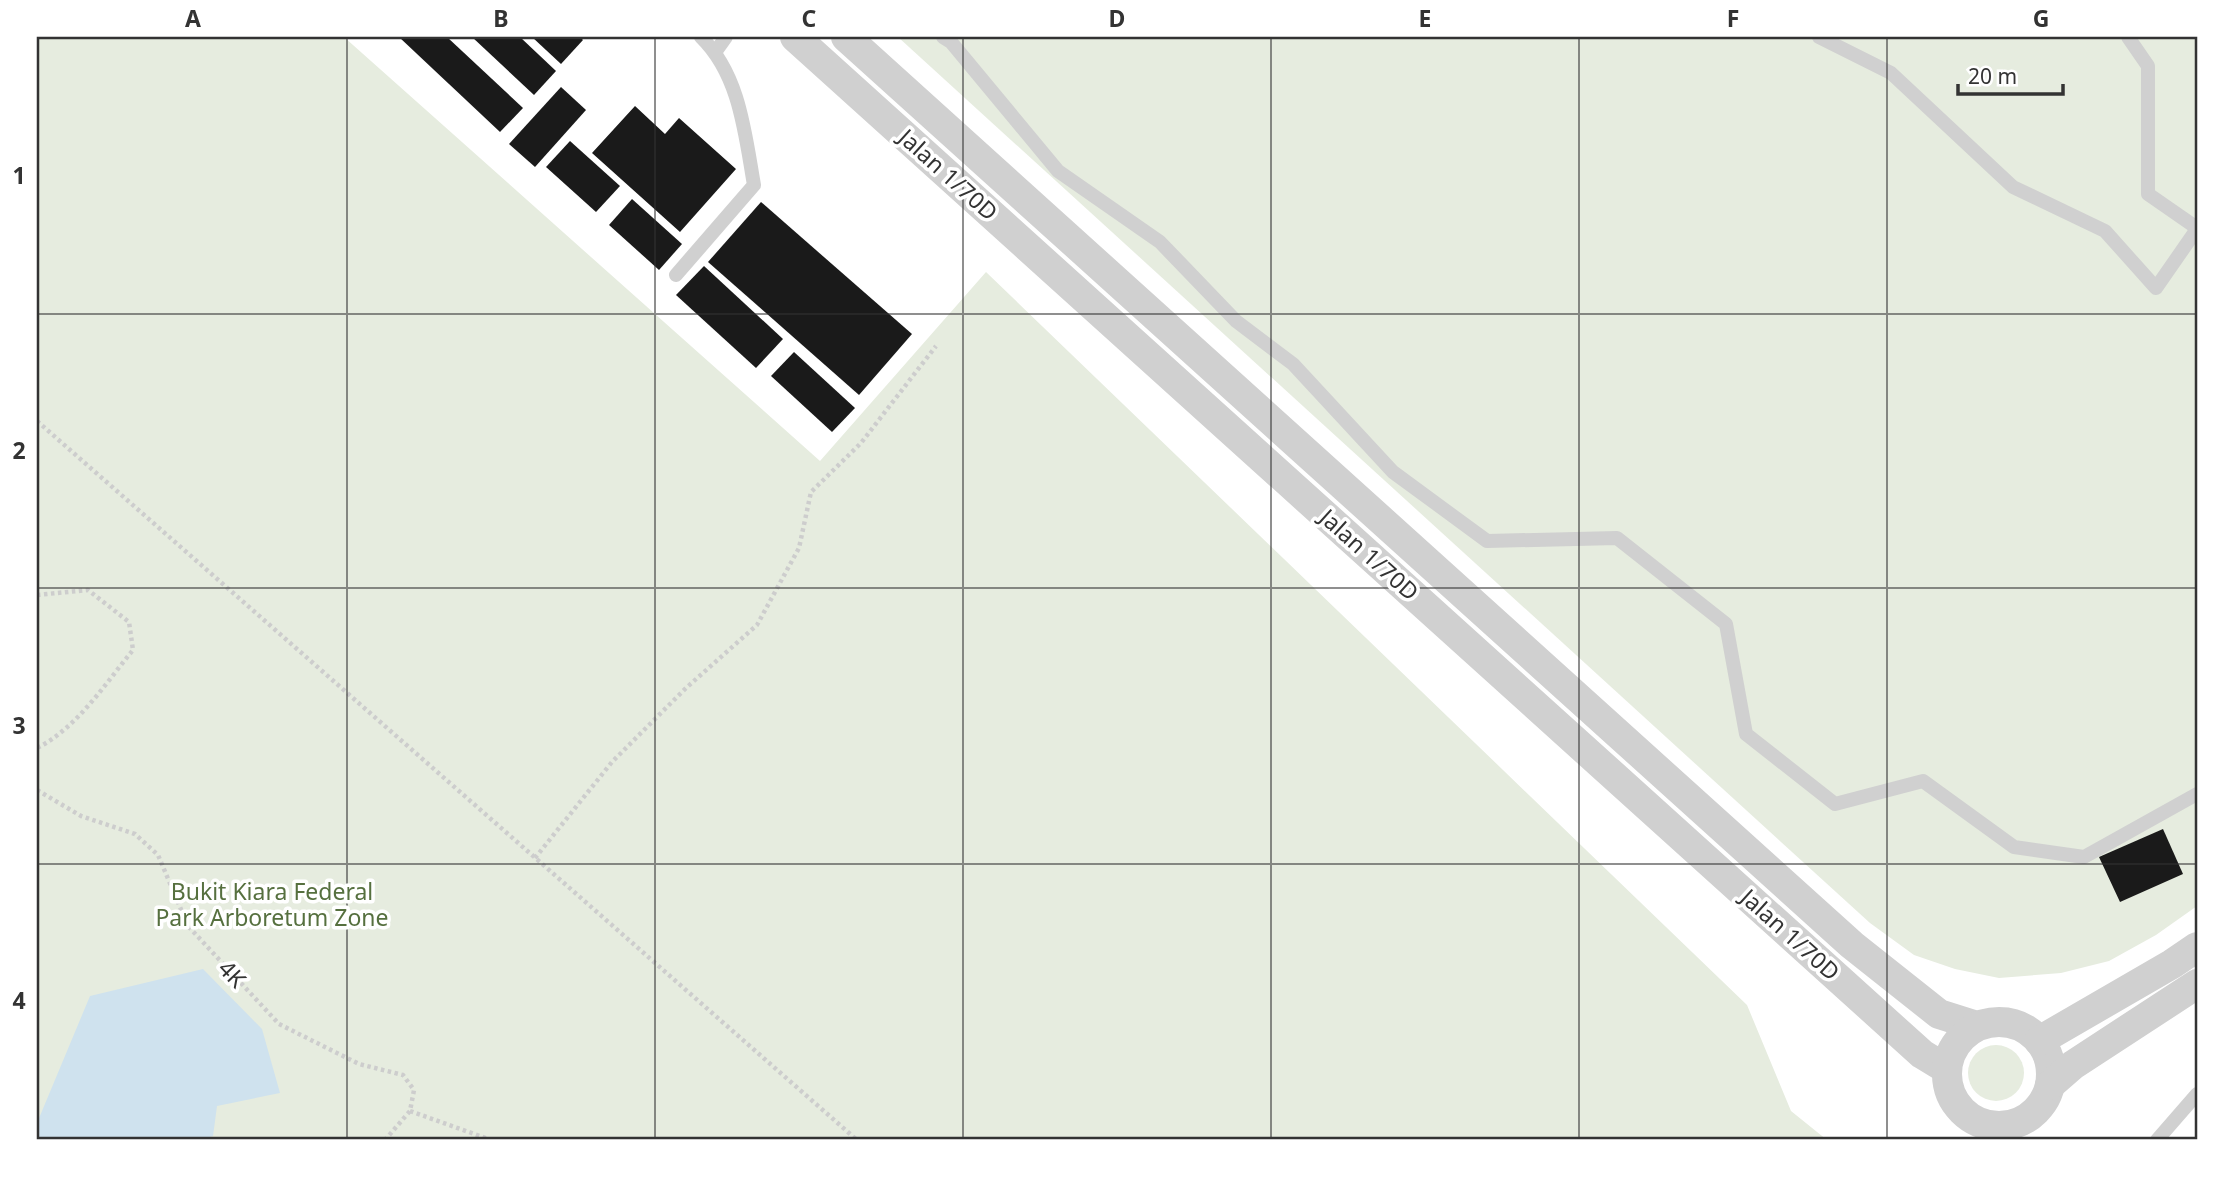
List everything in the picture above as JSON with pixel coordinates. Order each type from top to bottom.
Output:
[{"type":"street","name":"Jalan 1/70D","points":[[795,37],[1912,1045],[1945,1068]]},
{"type":"street","name":"Jalan 1/70D","points":[[846,37],[1852,945],[1939,1014],[1977,1026]]},
{"type":"street","points":[[2039,1041],[2197,947]]},
{"type":"street","points":[[2050,1085],[2073,1065],[2197,984]]},
{"type":"street","points":[[2009,1021],[2029,1030],[2044,1046],[2052,1067],[2050,1085],[2043,1103],[2031,1116],[2014,1124],[1996,1126],[1977,1122],[1959,1109],[1948,1090],[1945,1068],[1952,1047],[1967,1031],[1986,1022],[2009,1021]]},
{"type":"lane","points":[[676,275],[754,185],[741,107],[716,51],[701,37]]},
{"type":"lane","points":[[716,51],[726,37]]},
{"type":"lane","points":[[943,37],[951,43],[1058,171],[1160,242],[1236,321],[1293,364],[1393,472],[1487,541],[1617,538],[1726,624],[1746,734],[1835,804],[1923,781],[2014,847],[2084,857],[2197,794]]},
{"type":"lane","points":[[1819,37],[1891,74],[2013,187],[2105,230],[2156,288],[2197,229],[2148,194],[2148,66],[2128,37]]},
{"type":"lane","points":[[2157,1140],[2197,1094]]},
{"type":"path","points":[[535,858],[612,762],[686,688],[757,625],[799,548],[811,492],[860,443],[936,346]]},
{"type":"path","points":[[37,421],[857,1140]]},
{"type":"path","points":[[37,595],[88,590],[128,622],[133,650],[91,702],[54,740],[37,748]]},
{"type":"path","name":"4K","points":[[37,790],[81,816],[135,834],[158,855],[188,926],[279,1024],[359,1064],[403,1075],[414,1090],[410,1111]]},
{"type":"path","points":[[385,1140],[410,1111],[491,1140]]},
{"type":"green space","name":"Bukit Kiara Federal Park Arboretum Zone","points":[[37,37],[344,37],[820,461],[986,272],[1747,1005],[1791,1111],[1827,1140],[37,1140]]},
{"type":"green space","points":[[898,37],[2197,37],[2197,906],[2156,935],[2109,961],[2061,973],[1999,978],[1955,969],[1914,955],[1870,923]]},
{"type":"green space","points":[[1991,1045],[2001,1045],[2016,1053],[2022,1062],[2022,1084],[2016,1093],[2001,1101],[1991,1101],[1973,1089],[1968,1078],[1968,1068],[1980,1050]]},
{"type":"water","points":[[203,969],[262,1029],[280,1093],[217,1106],[213,1136],[200,1140],[37,1140],[37,1123],[90,996]]},
{"type":"building","points":[[399,37],[447,37],[523,108],[500,132]]},
{"type":"building","points":[[472,37],[520,37],[556,71],[534,95]]},
{"type":"building","points":[[532,37],[580,37],[583,40],[561,64]]},
{"type":"building","points":[[561,87],[586,110],[535,167],[509,144]]},
{"type":"building","points":[[635,106],[665,134],[679,118],[736,169],[680,232],[592,153]]},
{"type":"building","points":[[570,141],[620,186],[596,212],[546,167]]},
{"type":"building","points":[[632,199],[682,244],[659,270],[609,225]]},
{"type":"building","points":[[761,202],[912,334],[859,395],[708,262]]},
{"type":"building","points":[[704,266],[783,339],[756,368],[676,295]]},
{"type":"building","points":[[794,352],[855,408],[832,432],[771,376]]},
{"type":"building","points":[[2163,829],[2183,874],[2120,902],[2099,857]]}]
